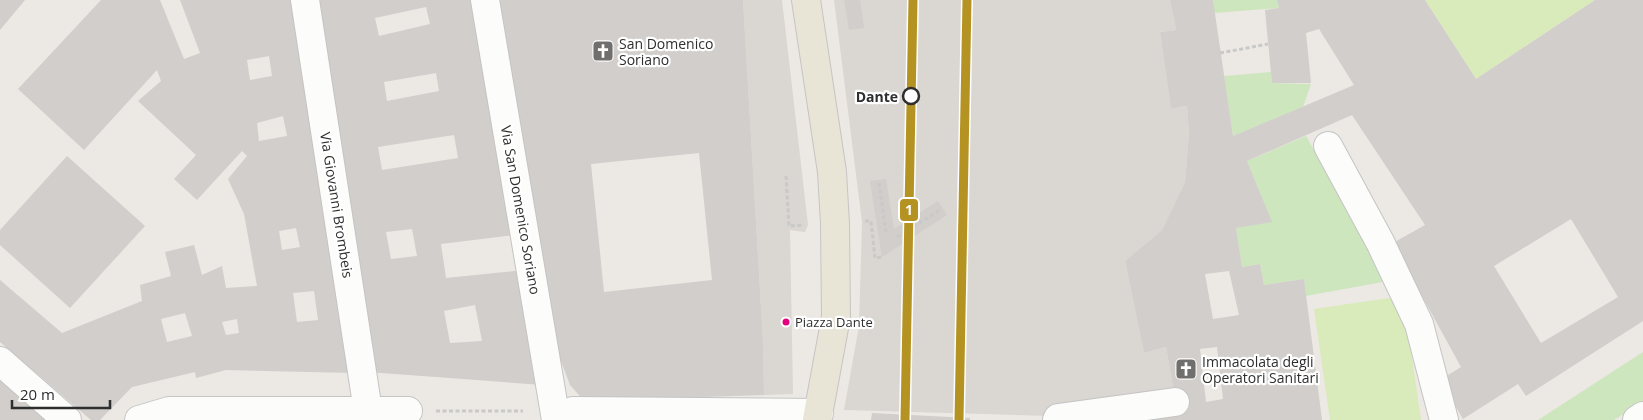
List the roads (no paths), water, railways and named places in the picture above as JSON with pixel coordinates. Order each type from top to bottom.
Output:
[{"type":"main road","points":[[806,0],[832,172],[835,224],[836,317],[818,416]]},
{"type":"street","name":"Via Giovanni Brombeis","points":[[305,0],[377,414]]},
{"type":"street","name":"Via San Domenico Soriano","points":[[485,0],[553,414]]},
{"type":"street","points":[[1328,146],[1380,242],[1419,324],[1444,420]]},
{"type":"street","points":[[0,361],[67,420]]},
{"type":"street","points":[[1057,420],[1058,418],[1175,402]]},
{"type":"street","points":[[139,420],[169,411],[377,414],[408,411]]},
{"type":"street","points":[[553,414],[818,416]]},
{"type":"street","points":[[1637,420],[1643,416]]},
{"type":"place","name":"San Domenico Soriano","points":[[603,51]]},
{"type":"place","name":"Dante","points":[[911,96]]},
{"type":"place","name":"Piazza Dante","points":[[786,322]]},
{"type":"place","name":"Immacolata degli Operatori Sanitari","points":[[1186,369]]}]
